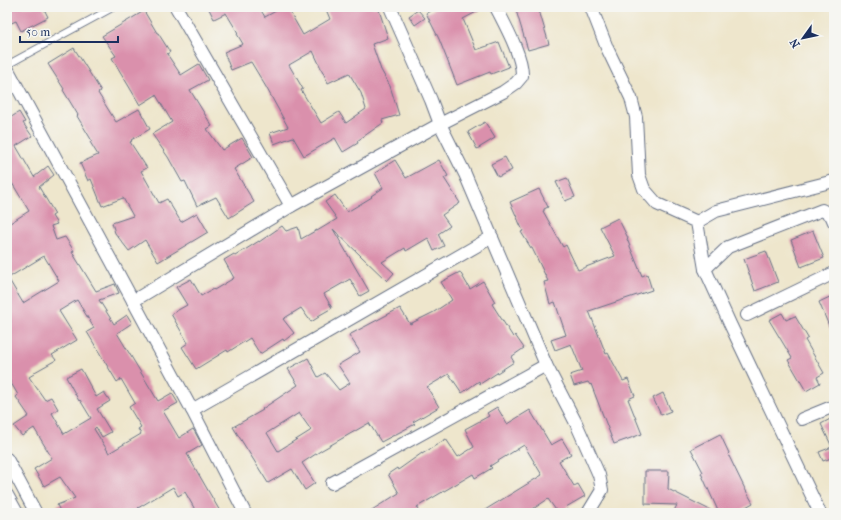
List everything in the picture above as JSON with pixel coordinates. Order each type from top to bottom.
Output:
[{"type":"street","points":[[176,7],[291,206]]},
{"type":"street","points":[[390,7],[440,124],[465,174],[546,365],[576,422],[599,475],[602,490],[588,513]]},
{"type":"street","points":[[133,301],[291,206],[440,124],[503,92],[516,83],[522,76],[523,70],[519,56],[496,7]]},
{"type":"street","points":[[591,7],[607,48],[631,98],[636,117],[639,175],[644,189],[657,204],[697,222]]},
{"type":"street","points":[[7,67],[192,410],[245,513]]},
{"type":"street","points":[[697,222],[716,211],[834,181]]},
{"type":"street","points":[[705,269],[728,247],[822,210],[831,215],[834,222]]},
{"type":"street","points":[[697,222],[705,269],[820,513]]},
{"type":"street","points":[[192,410],[492,237]]},
{"type":"street","points":[[747,315],[834,273]]},
{"type":"street","points":[[332,483],[546,365]]},
{"type":"street","points":[[802,419],[834,406]]},
{"type":"street","points":[[7,459],[36,513]]},
{"type":"street","points":[[12,505],[27,497]]},
{"type":"lane","points":[[7,67],[114,7]]},
{"type":"building","points":[[7,7],[43,7],[48,17],[21,31],[16,21],[7,25]]},
{"type":"building","points":[[208,7],[259,7],[265,17],[283,7],[287,7],[303,35],[330,19],[325,7],[378,7],[388,38],[372,44],[381,70],[390,86],[399,115],[382,120],[383,123],[357,141],[358,143],[343,152],[335,138],[304,156],[293,137],[274,144],[270,133],[288,127],[251,62],[231,70],[224,52],[243,44],[226,13],[214,19]],"holes":[[[313,51],[328,83],[349,73],[361,93],[366,109],[346,123],[339,112],[321,123],[301,90],[303,89],[289,65]]]},
{"type":"building","points":[[439,7],[486,7],[463,19],[476,50],[499,42],[509,67],[491,74],[490,72],[457,85],[439,39],[426,13]]},
{"type":"building","points":[[515,7],[538,7],[549,44],[528,50]]},
{"type":"building","points":[[418,10],[425,18],[415,25],[409,16]]},
{"type":"building","points":[[144,11],[170,52],[167,54],[181,75],[199,64],[208,80],[190,90],[212,126],[207,129],[222,150],[242,138],[253,157],[234,169],[254,202],[229,218],[216,197],[197,206],[185,181],[182,182],[168,157],[152,134],[172,122],[156,95],[140,105],[112,58],[116,56],[102,36]]},
{"type":"building","points":[[74,48],[101,91],[98,93],[116,122],[139,109],[150,129],[130,142],[147,168],[141,171],[159,203],[167,199],[181,222],[197,213],[208,232],[158,262],[145,240],[129,251],[115,233],[112,223],[133,216],[123,198],[102,206],[91,179],[88,181],[80,163],[98,155],[90,142],[92,141],[77,116],[78,115],[63,90],[64,89],[48,64]]},
{"type":"building","points":[[19,112],[25,122],[23,123],[32,136],[16,146],[34,177],[48,166],[54,175],[39,187],[55,214],[52,216],[57,224],[51,226],[56,240],[65,237],[74,251],[72,252],[96,291],[115,284],[119,293],[99,300],[114,324],[127,315],[132,323],[117,333],[158,401],[172,393],[178,403],[163,411],[179,438],[193,429],[195,432],[202,445],[187,454],[221,513],[197,513],[185,492],[178,496],[173,487],[138,508],[142,513],[61,513],[57,505],[75,498],[60,477],[44,486],[34,469],[52,458],[34,428],[22,436],[14,426],[29,416],[16,397],[18,395],[7,376],[7,324],[11,322],[7,315],[7,225],[29,211],[12,183],[7,186],[7,120]],"holes":[[[44,256],[59,281],[23,303],[8,278]],[[77,300],[94,328],[87,332],[117,382],[121,379],[135,403],[129,407],[141,427],[138,429],[141,434],[109,453],[94,429],[96,427],[102,437],[111,432],[97,409],[110,401],[104,392],[96,397],[81,369],[66,377],[79,401],[80,400],[91,418],[64,434],[52,413],[58,409],[51,397],[45,400],[29,377],[34,374],[33,373],[56,360],[52,355],[77,340],[59,311]]]},
{"type":"building","points":[[485,122],[495,138],[477,149],[468,132]]},
{"type":"building","points":[[505,157],[512,170],[498,177],[491,164]]},
{"type":"building","points":[[395,160],[406,178],[439,160],[448,176],[444,178],[460,203],[442,215],[450,226],[438,234],[444,246],[434,251],[428,238],[406,251],[405,248],[382,262],[394,273],[387,281],[333,229],[369,291],[360,296],[350,279],[324,294],[332,308],[311,322],[301,308],[283,319],[294,333],[284,341],[283,339],[260,354],[250,338],[196,369],[182,347],[188,343],[171,314],[187,305],[176,287],[191,279],[201,296],[234,278],[224,260],[234,254],[235,256],[259,242],[282,226],[286,231],[298,227],[301,239],[317,231],[337,219],[325,202],[335,195],[347,212],[372,197],[371,196],[383,188],[375,173]]},
{"type":"building","points":[[567,178],[575,197],[565,201],[556,182]]},
{"type":"building","points":[[539,189],[548,207],[543,211],[563,247],[566,245],[578,270],[615,256],[600,227],[618,218],[628,238],[627,239],[642,276],[647,274],[652,290],[589,311],[606,354],[608,353],[623,381],[628,379],[635,396],[628,399],[642,434],[614,444],[591,384],[590,385],[588,382],[574,386],[570,375],[582,371],[571,344],[555,350],[551,340],[566,335],[555,302],[550,304],[544,282],[548,281],[532,248],[521,232],[523,231],[510,202]]},
{"type":"building","points":[[813,231],[824,258],[801,267],[791,240]]},
{"type":"building","points":[[766,251],[778,282],[755,291],[744,259]]},
{"type":"building","points":[[460,272],[470,289],[483,281],[495,302],[492,304],[513,337],[515,335],[524,348],[511,357],[514,362],[480,384],[479,381],[462,393],[449,374],[427,387],[439,407],[413,422],[415,424],[381,442],[369,423],[322,450],[302,463],[315,483],[305,490],[292,469],[268,483],[233,427],[263,410],[262,409],[298,385],[288,369],[308,358],[318,377],[325,373],[339,390],[350,383],[338,365],[360,352],[349,335],[400,308],[410,324],[434,312],[452,300],[441,282]],"holes":[[[299,413],[311,430],[278,451],[267,433]]]},
{"type":"building","points":[[834,295],[834,338],[819,302]]},
{"type":"building","points":[[782,313],[786,320],[795,316],[808,338],[805,340],[824,373],[817,377],[820,383],[806,391],[788,360],[792,358],[769,320]]},
{"type":"building","points":[[663,393],[671,411],[661,415],[653,398]]},
{"type":"building","points":[[497,407],[507,424],[530,410],[551,445],[562,439],[571,454],[559,461],[574,486],[578,484],[585,496],[566,507],[571,513],[558,513],[548,499],[527,513],[480,513],[542,475],[524,445],[490,466],[492,468],[475,478],[473,474],[417,507],[421,513],[367,513],[399,493],[388,474],[397,468],[398,470],[422,453],[446,439],[458,457],[474,447],[465,429],[489,416],[487,413]]},
{"type":"building","points":[[834,417],[834,457],[823,461],[819,452],[832,447],[821,424]]},
{"type":"building","points":[[720,434],[729,453],[728,454],[753,503],[735,513],[719,513],[701,473],[703,472],[691,449]]},
{"type":"building","points":[[645,471],[669,471],[668,489],[716,513],[673,513],[677,505],[645,504]]}]
